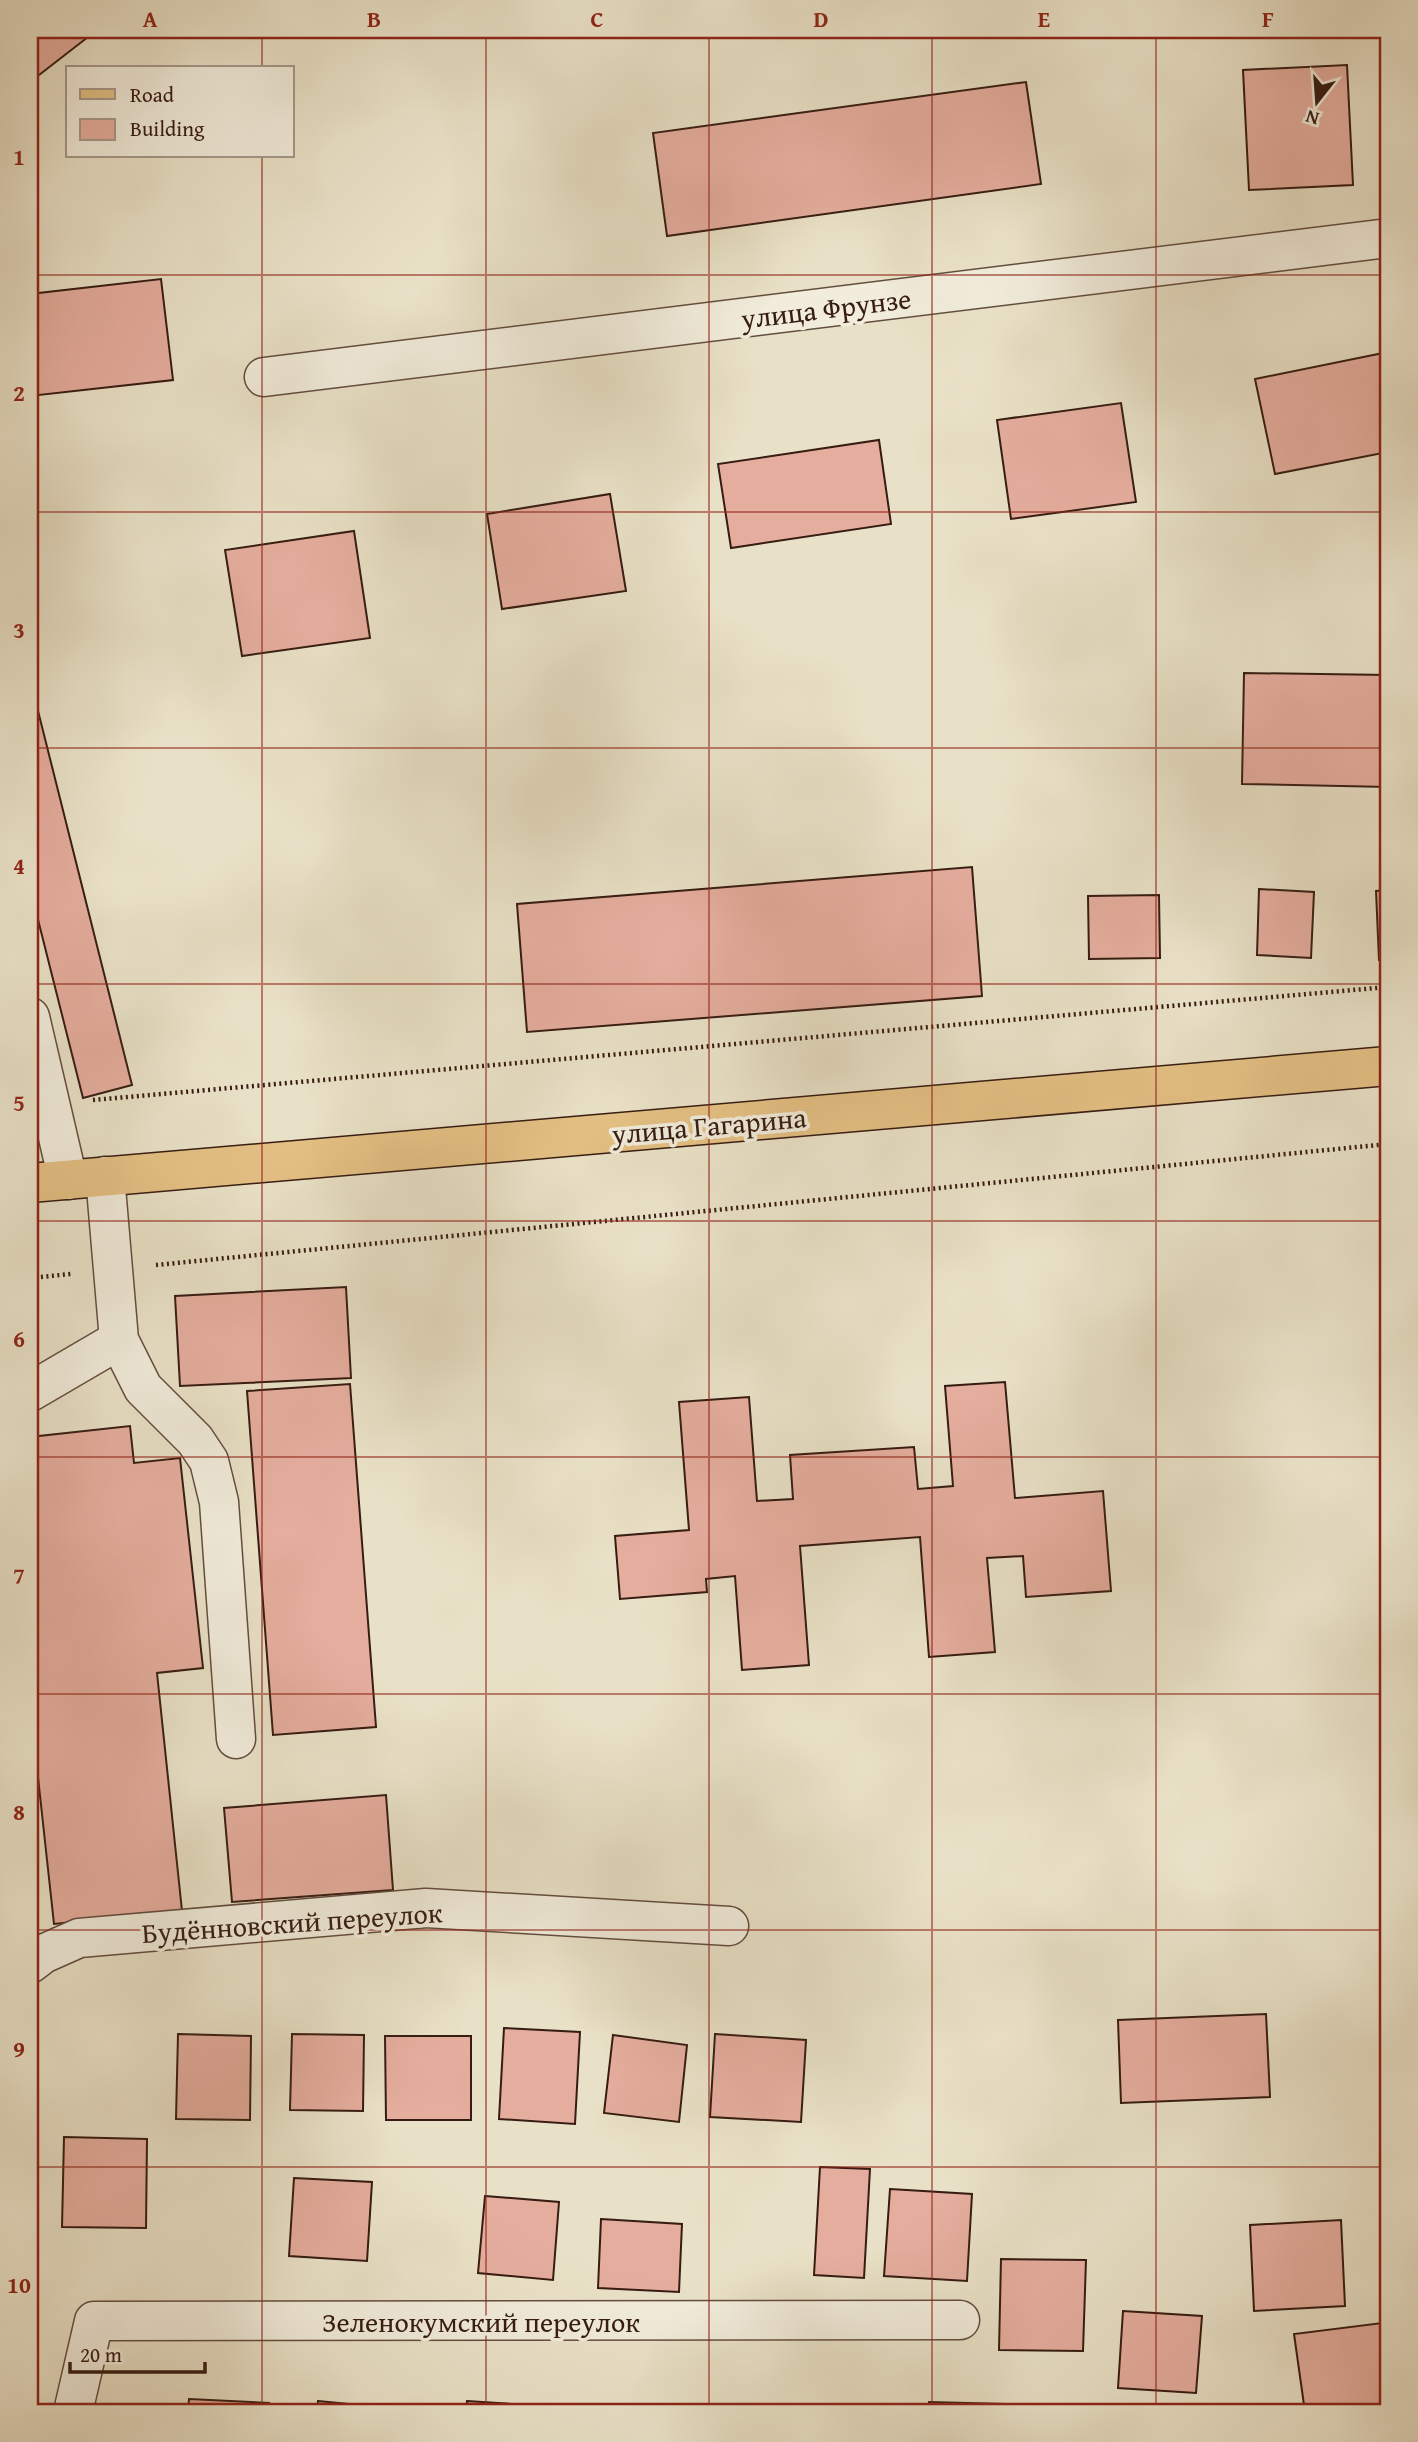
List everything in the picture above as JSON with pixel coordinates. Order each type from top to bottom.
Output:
[{"type":"main road","name":"улица Гагарина","points":[[30,1183],[1388,1066]]},
{"type":"street","name":"улица Фрунзе","points":[[264,377],[1388,238]]},
{"type":"street","points":[[30,1017],[50,1104],[86,1178],[113,1270],[119,1340],[143,1388],[195,1440],[209,1461],[219,1502],[236,1739]]},
{"type":"street","points":[[30,1391],[119,1340]]},
{"type":"street","name":"Будённовский переулок","points":[[30,1964],[43,1954],[79,1938],[426,1908],[729,1926]]},
{"type":"street","name":"Зеленокумский переулок","points":[[74,2412],[94,2321],[960,2320]]},
{"type":"path","points":[[50,1104],[1388,987]]},
{"type":"path","points":[[30,1278],[1388,1144]]},
{"type":"building","points":[[30,30],[97,30],[30,82]]},
{"type":"building","points":[[1347,65],[1353,185],[1249,190],[1243,70]]},
{"type":"building","points":[[1026,82],[1041,184],[667,236],[653,133]]},
{"type":"building","points":[[161,279],[173,380],[30,396],[30,294]]},
{"type":"building","points":[[1388,352],[1388,452],[1275,474],[1255,379]]},
{"type":"building","points":[[1121,403],[1136,502],[1011,519],[997,420]]},
{"type":"building","points":[[879,440],[891,524],[731,548],[718,464]]},
{"type":"building","points":[[610,494],[626,591],[502,609],[487,514]]},
{"type":"building","points":[[354,531],[370,638],[242,656],[225,550]]},
{"type":"building","points":[[1244,673],[1388,675],[1388,787],[1242,784]]},
{"type":"building","points":[[30,679],[132,1085],[83,1098],[30,888]]},
{"type":"building","points":[[972,867],[982,996],[527,1032],[517,904]]},
{"type":"building","points":[[1259,889],[1314,892],[1311,958],[1257,955]]},
{"type":"building","points":[[1388,890],[1388,959],[1379,960],[1376,891]]},
{"type":"building","points":[[1159,895],[1160,958],[1089,959],[1088,896]]},
{"type":"building","points":[[346,1287],[351,1378],[180,1386],[175,1296]]},
{"type":"building","points":[[1005,1382],[1015,1498],[1103,1491],[1111,1591],[1026,1597],[1023,1556],[987,1558],[995,1652],[929,1657],[920,1537],[800,1546],[809,1665],[742,1670],[735,1576],[706,1579],[707,1592],[620,1599],[615,1536],[689,1530],[679,1402],[749,1397],[757,1501],[793,1499],[790,1455],[914,1447],[918,1489],[953,1486],[945,1386]]},
{"type":"building","points":[[350,1384],[376,1727],[273,1735],[247,1391]]},
{"type":"building","points":[[130,1426],[134,1463],[180,1458],[203,1668],[157,1673],[182,1911],[54,1924],[30,1704],[30,1437]]},
{"type":"building","points":[[386,1795],[393,1890],[232,1902],[224,1808]]},
{"type":"building","points":[[1266,2014],[1270,2097],[1121,2103],[1118,2020]]},
{"type":"building","points":[[504,2028],[580,2032],[575,2124],[499,2119]]},
{"type":"building","points":[[178,2034],[251,2036],[250,2120],[176,2119]]},
{"type":"building","points":[[292,2034],[364,2035],[363,2111],[290,2110]]},
{"type":"building","points":[[715,2034],[806,2040],[801,2122],[710,2117]]},
{"type":"building","points":[[613,2035],[687,2045],[679,2122],[604,2113]]},
{"type":"building","points":[[385,2036],[471,2036],[471,2120],[386,2120]]},
{"type":"building","points":[[64,2137],[147,2139],[146,2228],[62,2227]]},
{"type":"building","points":[[820,2167],[870,2169],[864,2278],[814,2275]]},
{"type":"building","points":[[294,2178],[372,2182],[367,2261],[289,2256]]},
{"type":"building","points":[[890,2189],[972,2194],[967,2281],[884,2276]]},
{"type":"building","points":[[485,2196],[559,2202],[553,2280],[478,2273]]},
{"type":"building","points":[[601,2219],[682,2224],[679,2292],[598,2288]]},
{"type":"building","points":[[1341,2220],[1345,2306],[1254,2311],[1250,2225]]},
{"type":"building","points":[[1001,2259],[1086,2260],[1083,2351],[999,2350]]},
{"type":"building","points":[[1123,2311],[1202,2316],[1196,2393],[1118,2388]]},
{"type":"building","points":[[1382,2323],[1388,2372],[1388,2407],[1351,2412],[1305,2412],[1294,2334]]},
{"type":"building","points":[[189,2399],[269,2403],[268,2412],[188,2412]]},
{"type":"building","points":[[318,2401],[410,2410],[410,2412],[317,2412]]},
{"type":"building","points":[[467,2401],[544,2406],[544,2412],[466,2412]]},
{"type":"building","points":[[929,2402],[1005,2404],[1005,2412],[928,2412]]},
{"type":"building","points":[[601,2408],[677,2408],[677,2412],[601,2412]]},
{"type":"building","points":[[901,2411],[901,2412],[825,2412]]}]
